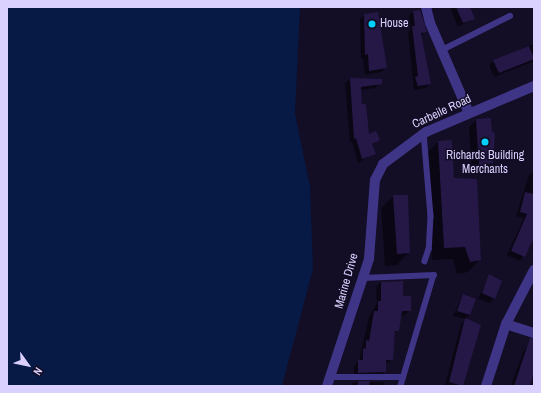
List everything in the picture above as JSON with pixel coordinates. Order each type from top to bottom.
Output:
[{"type":"street","points":[[426,7],[468,113]]},
{"type":"street","name":"Carbeile Road","points":[[375,180],[383,164],[424,133],[534,86]]},
{"type":"street","name":"Marine Drive","points":[[328,382],[368,259],[375,180]]},
{"type":"street","points":[[486,386],[506,324],[534,270]]},
{"type":"street","points":[[506,324],[534,332]]},
{"type":"lane","points":[[442,50],[510,16]]},
{"type":"lane","points":[[424,133],[431,216],[429,249],[425,261]]},
{"type":"lane","points":[[363,278],[434,275],[401,386]]},
{"type":"lane","points":[[328,382],[403,377]]},
{"type":"water","points":[[7,7],[300,7],[295,114],[310,186],[313,269],[282,386],[7,386]]},
{"type":"building","points":[[456,7],[470,7],[475,19],[463,23]]},
{"type":"building","points":[[420,10],[427,32],[421,33],[431,84],[418,86],[415,77],[418,76],[412,26],[415,26],[413,11]]},
{"type":"building","points":[[378,12],[387,68],[369,71],[368,54],[365,55],[364,14]]},
{"type":"building","points":[[529,46],[534,59],[499,73],[493,60]]},
{"type":"building","points":[[350,78],[382,79],[382,84],[361,87],[362,104],[366,104],[369,134],[376,131],[380,140],[372,144],[376,154],[362,159],[356,138],[354,139]]},
{"type":"building","name":"Richards Building Merchants","points":[[491,118],[492,132],[495,133],[493,163],[479,166],[476,119]]},
{"type":"building","points":[[452,140],[454,178],[477,179],[481,260],[470,262],[465,247],[444,248],[438,141]]},
{"type":"building","points":[[525,192],[534,194],[534,237],[525,257],[511,251],[527,214],[520,212]]},
{"type":"building","points":[[393,195],[408,195],[410,253],[397,254]]},
{"type":"building","points":[[489,274],[502,281],[495,299],[482,293]]},
{"type":"building","points":[[403,281],[403,296],[411,296],[411,311],[402,311],[399,331],[395,331],[393,360],[386,360],[386,372],[358,373],[358,360],[363,360],[363,349],[366,348],[366,340],[369,341],[374,311],[378,311],[378,301],[381,301],[381,282]]},
{"type":"building","points":[[463,294],[476,299],[470,315],[457,311]]},
{"type":"building","points":[[465,318],[481,325],[463,386],[449,382]]},
{"type":"building","points":[[530,338],[534,339],[534,371],[531,382],[529,386],[514,386]]},
{"type":"building","points":[[358,381],[370,381],[369,386],[358,386]]},
{"type":"place","name":"House","points":[[372,24]]},
{"type":"place","name":"Richards Building Merchants","points":[[485,142]]}]
